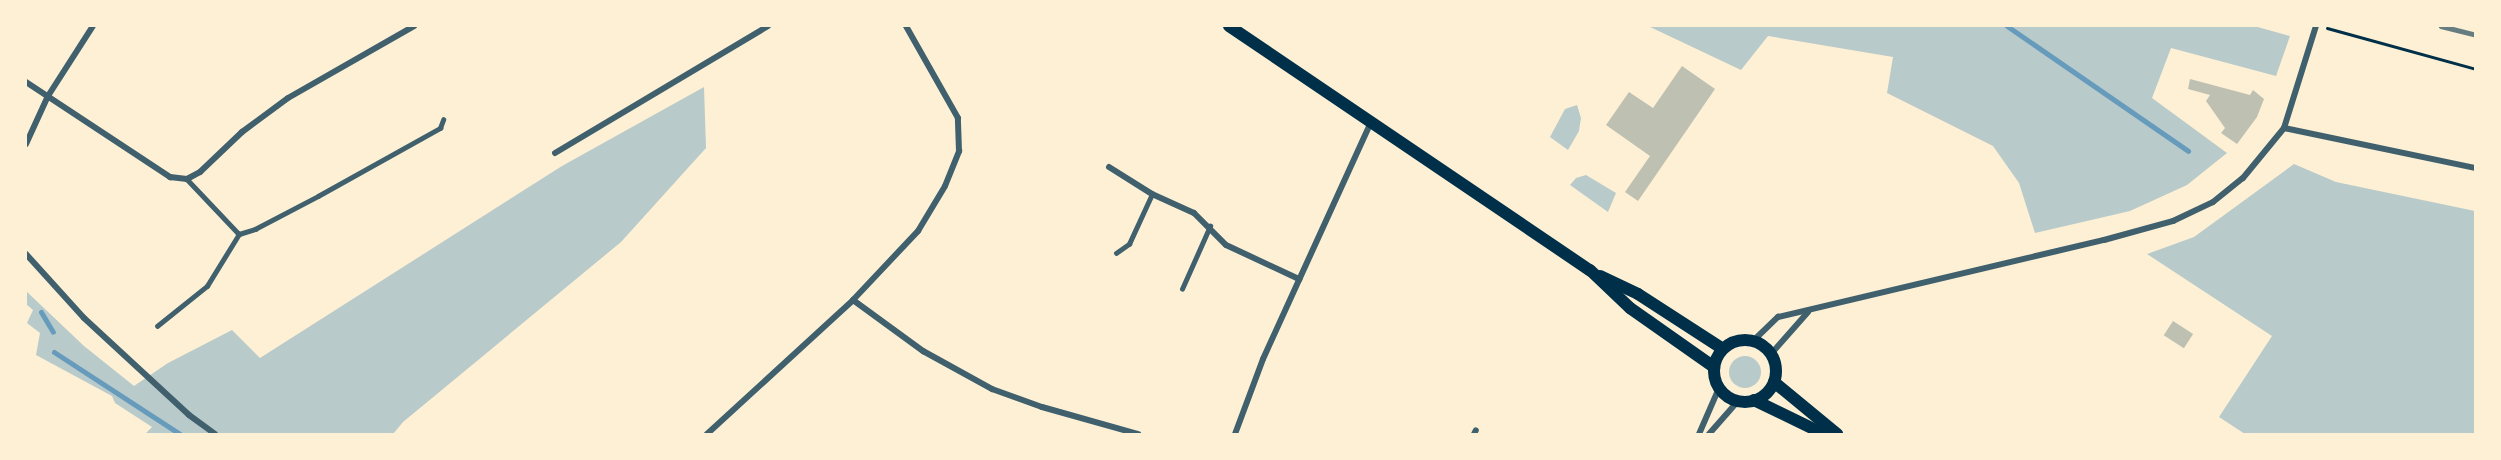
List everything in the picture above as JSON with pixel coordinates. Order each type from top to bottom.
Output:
[{"type":"main road","points":[[1229,26],[1590,270],[1638,294],[1723,349]]},
{"type":"main road","points":[[1590,270],[1630,308],[1714,366]]},
{"type":"main road","points":[[1742,340],[1753,341],[1771,354],[1776,373],[1774,382],[1769,390],[1754,400],[1738,401],[1719,388],[1714,366],[1723,349],[1742,340]]},
{"type":"main road","points":[[1774,382],[1837,435]]},
{"type":"main road","points":[[1754,400],[1824,435]]},
{"type":"street","points":[[26,144],[48,96],[93,26]]},
{"type":"street","points":[[26,82],[170,177],[187,179],[200,172],[242,132],[288,98],[414,26]]},
{"type":"street","points":[[555,153],[768,26]]},
{"type":"street","points":[[707,435],[853,300],[918,231],[945,186],[959,152],[958,118],[906,26]]},
{"type":"street","points":[[1753,341],[1778,317],[1809,312],[2173,221],[2213,202],[2243,178],[2284,128],[2316,26]]},
{"type":"street","points":[[1235,435],[1263,359],[1371,122]]},
{"type":"street","points":[[2284,128],[2475,168]]},
{"type":"street","points":[[1109,167],[1152,194],[1194,213],[1210,226],[1226,245],[1299,279]]},
{"type":"street","points":[[26,254],[84,318],[189,415],[215,435]]},
{"type":"street","points":[[853,300],[923,351],[992,389],[1042,407],[1138,435]]},
{"type":"street","points":[[1771,354],[1809,312]]},
{"type":"street","points":[[1699,435],[1719,388]]},
{"type":"street","points":[[1709,435],[1738,401]]},
{"type":"lane","points":[[157,326],[207,286],[239,234],[297,207],[441,128],[443,120]]},
{"type":"lane","points":[[187,179],[239,234]]},
{"type":"lane","points":[[1116,253],[1129,244],[1152,194]]},
{"type":"lane","points":[[1182,289],[1210,226]]},
{"type":"path","points":[[2340,32],[2475,69]]},
{"type":"shaded area","points":[[1648,26],[2254,26],[2290,36],[2276,76],[2171,48],[2152,98],[2227,153],[2187,185],[2130,211],[2035,233],[2019,183],[1993,146],[1887,93],[1893,57],[1768,36],[1741,70]]},
{"type":"shaded area","points":[[704,87],[706,148],[621,242],[403,422],[393,434],[145,434],[152,427],[115,403],[112,396],[36,355],[40,333],[27,323],[33,310],[26,304],[26,291],[84,346],[134,386],[168,363],[232,330],[260,358],[562,166]]},
{"type":"shaded area","points":[[1577,105],[1581,118],[1579,131],[1568,150],[1550,137],[1565,109]]},
{"type":"shaded area","points":[[2294,164],[2336,182],[2475,211],[2475,434],[2245,434],[2219,417],[2272,336],[2147,254],[2194,237]]},
{"type":"shaded area","points":[[1586,175],[1616,193],[1608,212],[1570,185],[1576,178]]},
{"type":"shaded area","points":[[1745,356],[1756,361],[1761,372],[1756,383],[1745,388],[1734,383],[1729,372],[1734,361]]},
{"type":"building","points":[[1682,66],[1715,89],[1638,201],[1625,192],[1650,156],[1606,125],[1629,92],[1653,108]]},
{"type":"building","points":[[2190,79],[2250,95],[2253,90],[2264,99],[2257,117],[2237,144],[2221,133],[2225,128],[2206,101],[2210,95],[2188,89]]},
{"type":"building","points":[[2173,321],[2193,334],[2184,348],[2164,335]]},
{"type":"waterway","points":[[2007,26],[2188,151]]},
{"type":"waterway","points":[[41,312],[53,332]]},
{"type":"waterway","points":[[54,352],[180,434]]},
{"type":"railway","points":[[2441,26],[2476,35]]}]
